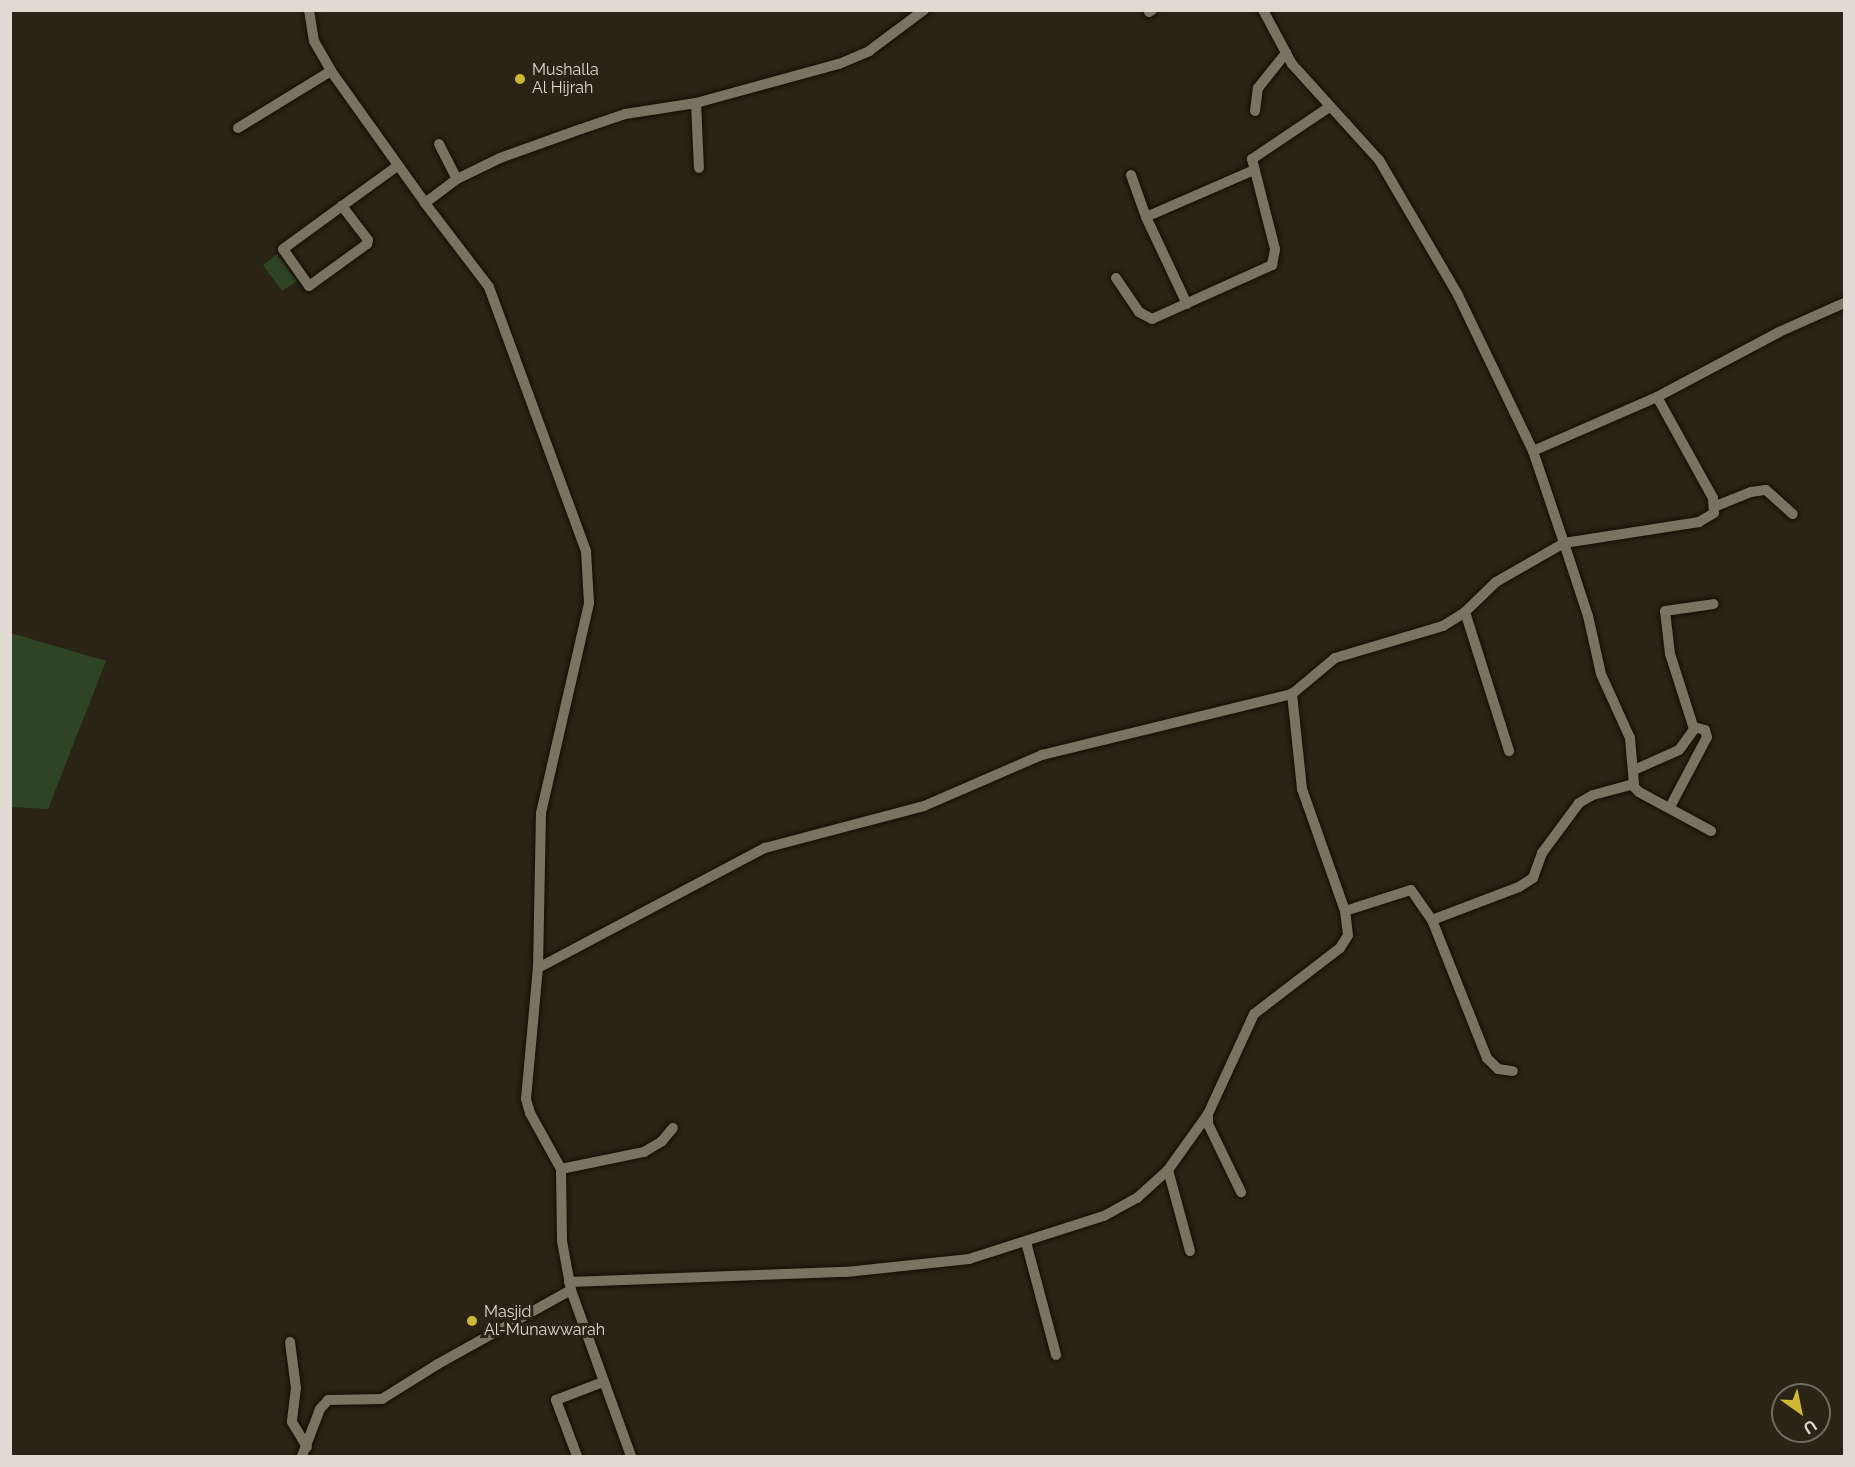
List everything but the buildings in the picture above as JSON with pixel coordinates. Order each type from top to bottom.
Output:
[{"type":"street","points":[[309,10],[314,41],[331,71],[396,166],[489,287],[557,462],[589,567],[589,603],[541,813],[538,968],[527,1105],[561,1169],[562,1241],[570,1286],[631,1456]]},
{"type":"street","points":[[424,203],[457,179],[519,150],[625,114],[696,103],[854,58],[924,10]]},
{"type":"street","points":[[1263,10],[1286,53],[1328,108],[1379,160],[1458,295],[1533,451],[1588,616],[1601,675],[1630,738],[1634,770],[1632,785]]},
{"type":"street","points":[[1256,111],[1258,88],[1286,53]]},
{"type":"street","points":[[238,128],[331,71]]},
{"type":"street","points":[[696,103],[699,168]]},
{"type":"street","points":[[1116,278],[1145,317],[1152,319],[1272,265],[1276,260],[1252,171],[1252,159],[1256,154],[1328,108]]},
{"type":"street","points":[[439,144],[457,179]]},
{"type":"street","points":[[342,206],[368,240],[367,244],[309,286],[283,249],[396,166]]},
{"type":"street","points":[[1146,217],[1252,171]]},
{"type":"street","points":[[1131,175],[1146,217],[1187,304]]},
{"type":"street","points":[[1533,451],[1657,397],[1779,332],[1845,303]]},
{"type":"street","points":[[538,968],[765,848],[924,806],[1042,755],[1292,694],[1330,660],[1430,631],[1465,612],[1496,582],[1564,543],[1699,522],[1714,513],[1716,506],[1657,397]]},
{"type":"street","points":[[1716,506],[1751,492],[1766,490],[1793,514]]},
{"type":"street","points":[[1694,727],[1671,654],[1664,614],[1668,609],[1714,604]]},
{"type":"street","points":[[1465,612],[1509,751]]},
{"type":"street","points":[[305,1452],[320,1409],[328,1400],[382,1400],[570,1286],[877,1270],[969,1258],[1026,1242],[1121,1208],[1168,1170],[1208,1114],[1251,1018],[1340,948],[1348,935],[1345,911],[1302,789],[1292,694]]},
{"type":"street","points":[[1634,770],[1679,750],[1694,727]]},
{"type":"street","points":[[1670,807],[1707,736],[1705,730],[1694,727]]},
{"type":"street","points":[[1632,785],[1639,792],[1711,831]]},
{"type":"street","points":[[1432,920],[1527,883],[1537,873],[1542,853],[1579,803],[1593,795],[1632,785]]},
{"type":"street","points":[[1345,911],[1411,890],[1432,920],[1487,1058],[1498,1069],[1513,1071]]},
{"type":"street","points":[[1208,1114],[1208,1124],[1241,1192]]},
{"type":"street","points":[[561,1169],[644,1152],[662,1141],[673,1128]]},
{"type":"street","points":[[1168,1170],[1190,1251]]},
{"type":"street","points":[[1026,1242],[1056,1355]]},
{"type":"street","points":[[290,1342],[296,1388],[292,1422],[305,1452]]},
{"type":"street","points":[[577,1456],[556,1400],[603,1382]]},
{"type":"green space","points":[[277,254],[297,281],[282,291],[263,265]]},
{"type":"green space","points":[[11,633],[106,661],[48,809],[11,807]]},
{"type":"place","name":"Mushalla Al Hijrah","points":[[520,79]]},
{"type":"place","name":"Masjid Al-Munawwarah","points":[[472,1321]]}]
